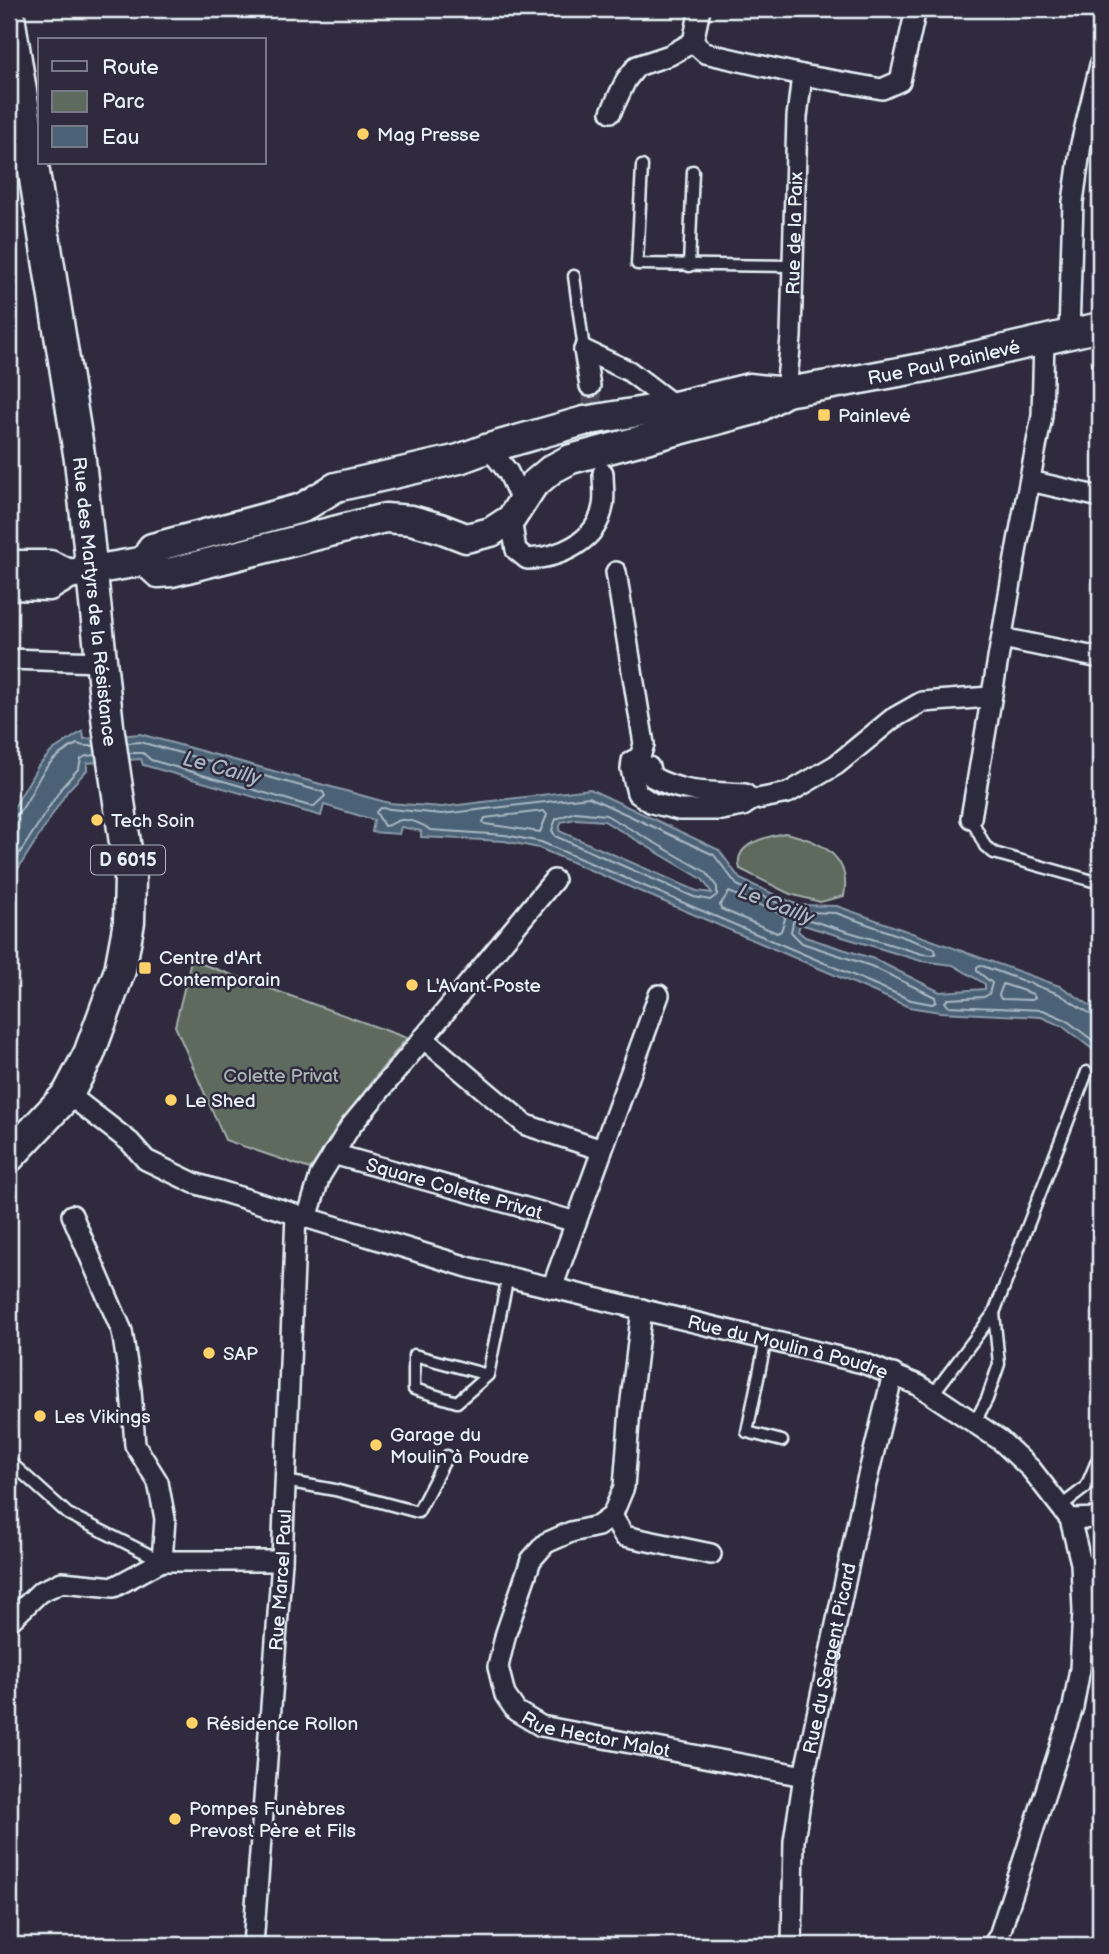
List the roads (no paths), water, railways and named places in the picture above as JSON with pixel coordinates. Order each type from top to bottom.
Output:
[{"type":"main road","name":"Rue des Martyrs de la Résistance","points":[[9,16],[16,99],[80,460],[81,572],[101,662],[130,877],[129,922],[113,993],[89,1054],[68,1094],[9,1157]]},
{"type":"street","points":[[611,112],[626,80],[637,66],[670,55],[693,42],[700,9]]},
{"type":"street","points":[[693,42],[705,53],[802,75],[882,89],[900,80],[916,9]]},
{"type":"street","points":[[971,818],[990,697],[1056,337],[1081,144],[1100,65]]},
{"type":"street","name":"Rue de la Paix","points":[[786,392],[791,337],[797,117],[802,75]]},
{"type":"street","name":"Rue Paul Painlevé","points":[[786,392],[932,366],[1100,327]]},
{"type":"street","points":[[584,350],[629,371],[675,406]]},
{"type":"street","points":[[584,350],[590,386]]},
{"type":"street","points":[[145,561],[152,548],[291,512],[312,503],[336,487],[458,459],[489,447],[584,421],[675,406],[749,388],[786,392]]},
{"type":"street","points":[[145,561],[158,573],[172,572],[385,518],[411,520],[466,538],[491,532],[516,510],[533,485],[552,469],[571,459],[754,410],[786,392]]},
{"type":"street","points":[[489,447],[508,472],[516,510],[516,550],[527,559],[544,559],[578,545],[596,523],[603,507],[603,473]]},
{"type":"street","points":[[1030,481],[1100,497]]},
{"type":"street","points":[[312,503],[319,534]]},
{"type":"street","points":[[9,585],[49,586],[81,572],[145,561]]},
{"type":"street","points":[[9,565],[50,565],[81,572]]},
{"type":"street","points":[[616,572],[644,744],[640,757],[632,761],[631,769],[637,793],[652,803],[679,810],[699,811],[743,806],[752,800],[788,793],[836,765],[892,719],[922,702],[990,697]]},
{"type":"street","points":[[1002,638],[1100,658]]},
{"type":"street","points":[[9,659],[101,662]]},
{"type":"street","points":[[649,767],[652,777],[674,789],[745,794],[752,800]]},
{"type":"street","points":[[302,1217],[320,1176],[350,1127],[554,880]]},
{"type":"street","points":[[552,1287],[659,995]]},
{"type":"street","points":[[422,1038],[526,1125],[602,1150]]},
{"type":"street","name":"Rue du Moulin à Poudre","points":[[68,1094],[130,1142],[146,1160],[194,1183],[471,1268],[863,1363],[933,1394],[1000,1440],[1031,1469],[1066,1513],[1081,1563],[1091,1642],[1073,1707],[997,1942]]},
{"type":"street","name":"Square Colette Privat","points":[[333,1154],[576,1222]]},
{"type":"street","points":[[72,1215],[122,1331],[131,1390],[135,1446],[158,1482],[165,1519],[162,1561]]},
{"type":"street","name":"Rue Marcel Paul","points":[[253,1945],[282,1561],[302,1217]]},
{"type":"street","points":[[642,1309],[624,1487],[612,1516],[624,1535],[711,1554]]},
{"type":"street","name":"Rue du Sergent Picard","points":[[792,1945],[792,1862],[804,1776],[864,1492],[893,1374]]},
{"type":"street","points":[[1066,1513],[1100,1518]]},
{"type":"street","name":"Rue Hector Malot","points":[[612,1516],[598,1526],[571,1532],[546,1543],[531,1560],[506,1633],[498,1667],[505,1695],[516,1711],[541,1726],[804,1776]]},
{"type":"street","points":[[9,1622],[40,1592],[62,1582],[114,1587],[162,1561],[282,1561]]},
{"type":"lane","points":[[642,166],[637,264],[793,267]]},
{"type":"lane","points":[[689,266],[693,171]]},
{"type":"lane","points":[[574,276],[584,350]]},
{"type":"lane","points":[[971,818],[985,846],[994,853],[1100,883]]},
{"type":"lane","points":[[933,1394],[994,1313],[1087,1072]]},
{"type":"lane","points":[[488,1375],[415,1355],[414,1389],[457,1402],[488,1375],[508,1276]]},
{"type":"lane","points":[[975,1422],[987,1399],[999,1364],[994,1313]]},
{"type":"lane","points":[[766,1339],[747,1433],[782,1441]]},
{"type":"lane","points":[[1066,1513],[1086,1487],[1100,1454]]},
{"type":"lane","points":[[285,1481],[335,1490],[418,1512],[447,1456]]},
{"type":"lane","points":[[9,1461],[68,1514],[162,1561]]},
{"type":"water","name":"Le Cailly","points":[[83,731],[84,739],[140,734],[389,803],[442,807],[590,789],[719,850],[740,879],[798,905],[837,906],[1062,987],[1100,1012],[1100,1055],[1062,1026],[1041,1017],[940,1012],[909,1007],[539,848],[504,841],[421,837],[421,831],[401,827],[399,834],[372,832],[374,820],[324,805],[321,816],[143,765],[141,759],[87,763],[87,770],[68,790],[9,883],[9,816],[38,766],[53,750]],"holes":[[[575,819],[604,821],[702,879],[712,893],[697,891],[559,831],[561,822]],[[800,924],[921,961],[953,965],[985,984],[985,989],[940,992],[874,959],[805,937],[798,931]]]},
{"type":"tunnel","points":[[590,386],[601,461]]},
{"type":"place","name":"Mag Presse","points":[[363,134]]},
{"type":"place","name":"Painlevé","points":[[824,415]]},
{"type":"place","name":"Tech Soin","points":[[97,820]]},
{"type":"place","name":"Centre d'Art Contemporain","points":[[145,968]]},
{"type":"place","name":"L'Avant-Poste","points":[[412,985]]},
{"type":"place","name":"Le Shed","points":[[171,1100]]},
{"type":"place","name":"SAP","points":[[209,1353]]},
{"type":"place","name":"Les Vikings","points":[[40,1416]]},
{"type":"place","name":"Garage du Moulin à Poudre","points":[[376,1445]]},
{"type":"place","name":"Résidence Rollon","points":[[192,1723]]},
{"type":"place","name":"Pompes Funèbres Prevost Père et Fils","points":[[175,1819]]},
{"type":"park label","name":"Colette Privat","points":[[281,1075]]}]
